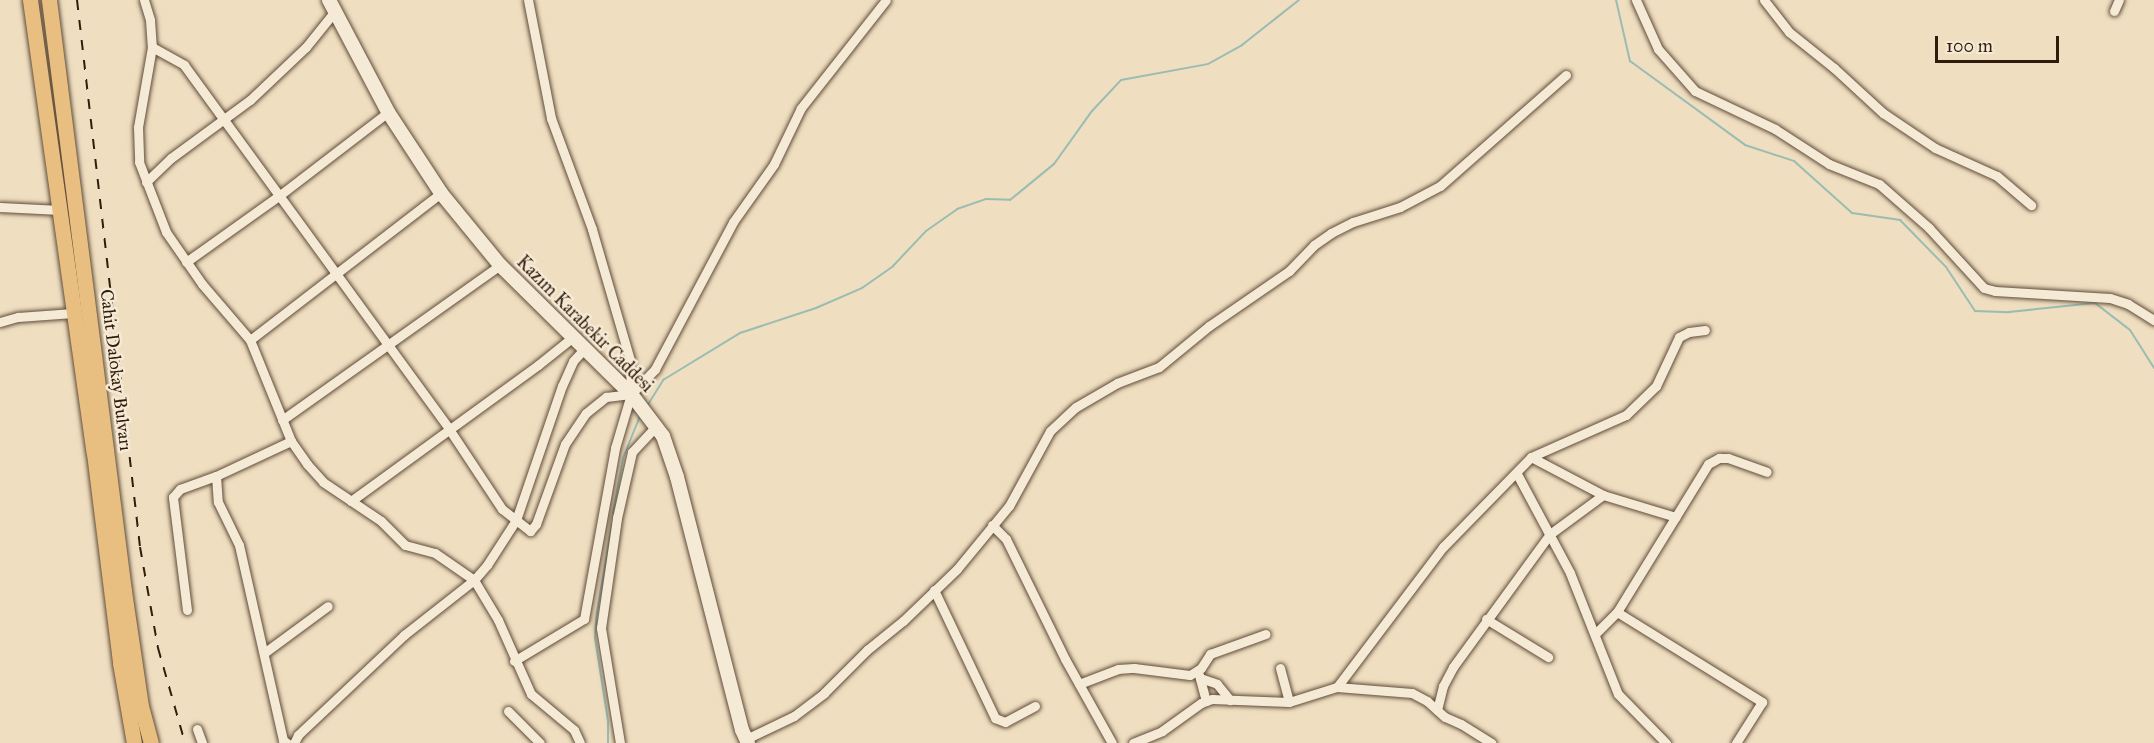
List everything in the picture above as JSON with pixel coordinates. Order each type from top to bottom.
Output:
[{"type":"main road","name":"Cahit Dalokay Bulvarı","points":[[30,0],[94,453],[120,663],[134,743]]},
{"type":"main road","name":"Cahit Dalokay Bulvarı","points":[[49,0],[126,602],[141,706],[151,743]]},
{"type":"street","points":[[144,0],[150,20],[152,47],[138,127],[140,162],[166,232],[186,262],[250,340],[291,441],[323,482],[381,521],[405,545],[435,553],[474,580],[498,620],[514,661],[531,694],[574,730],[580,743]]},
{"type":"street","points":[[528,0],[551,118],[592,229],[630,360],[639,404]]},
{"type":"street","points":[[873,0],[879,11]]},
{"type":"street","points":[[514,661],[584,620],[615,448],[733,222],[774,164],[801,108],[879,11],[885,0]]},
{"type":"street","points":[[1636,0],[1658,49],[1695,91],[1776,129],[1829,164],[1879,184],[1929,228],[1984,288],[1995,291],[2110,297],[2128,304],[2154,320]]},
{"type":"street","points":[[1764,0],[1772,14],[1789,32],[1834,68],[1889,118],[1935,148],[1997,176],[2031,205]]},
{"type":"street","points":[[2114,11],[2119,0]]},
{"type":"street","points":[[146,183],[171,158],[250,100],[306,47],[332,6]]},
{"type":"street","name":"Kazım Karabekir Caddesi","points":[[332,6],[388,112],[441,193],[500,265],[639,404],[663,436],[677,477],[747,741]]},
{"type":"street","points":[[152,47],[184,65],[449,429],[502,509],[530,531],[536,524],[565,444],[586,413],[606,397],[639,404]]},
{"type":"street","points":[[747,741],[782,723],[812,703],[972,552],[1016,494],[1050,431],[1076,407],[1117,383],[1159,367],[1218,320],[1289,271],[1314,245],[1331,233],[1353,222],[1400,207],[1440,186],[1566,75]]},
{"type":"street","points":[[186,262],[280,195],[388,112]]},
{"type":"street","points":[[250,340],[441,193]]},
{"type":"street","points":[[0,207],[60,210]]},
{"type":"street","points":[[282,420],[500,265]]},
{"type":"street","points":[[0,322],[18,317],[73,313]]},
{"type":"street","points":[[1337,687],[1443,548],[1531,457],[1626,415],[1656,386],[1679,338],[1689,332],[1705,330]]},
{"type":"street","points":[[351,501],[573,336]]},
{"type":"street","points":[[294,743],[298,735],[404,635],[474,580],[488,565],[516,520],[562,386],[573,361],[585,348]]},
{"type":"street","points":[[620,743],[601,628],[617,518],[632,452],[656,426]]},
{"type":"street","points":[[187,610],[173,497],[180,489],[216,476],[291,441]]},
{"type":"street","points":[[1531,457],[1603,495],[1676,517]]},
{"type":"street","points":[[1596,633],[1617,612],[1705,467],[1715,459],[1728,458],[1767,472]]},
{"type":"street","points":[[1517,474],[1550,534],[1596,633],[1618,694],[1666,743]]},
{"type":"street","points":[[216,476],[218,502],[239,545],[283,740],[287,743]]},
{"type":"street","points":[[1437,710],[1448,676],[1486,619],[1550,534],[1603,495]]},
{"type":"street","points":[[992,525],[1005,539],[1079,684],[1112,743]]},
{"type":"street","points":[[934,590],[995,718],[1005,722],[1035,706]]},
{"type":"street","points":[[264,652],[328,606]]},
{"type":"street","points":[[1617,612],[1762,702],[1736,743]]},
{"type":"street","points":[[1486,619],[1548,657]]},
{"type":"street","points":[[1206,701],[1198,675],[1210,654],[1266,634]]},
{"type":"street","points":[[1280,668],[1289,702]]},
{"type":"street","points":[[1079,684],[1118,669],[1142,669],[1184,676],[1198,675],[1217,684],[1230,700]]},
{"type":"street","points":[[1133,743],[1162,731],[1206,701],[1289,702],[1337,687],[1412,693],[1491,743]]},
{"type":"street","points":[[508,711],[540,743]]},
{"type":"street","points":[[196,729],[202,743]]},
{"type":"waterway","points":[[647,406],[663,380],[740,333],[816,308],[862,288],[893,266],[926,231],[957,209],[986,199],[1010,200],[1054,164],[1092,111],[1121,80],[1208,64],[1242,45],[1299,0]]},
{"type":"waterway","points":[[1616,0],[1630,61],[1745,145],[1794,161],[1852,213],[1900,220],[1946,267],[1975,311],[2009,312],[2095,303],[2130,330],[2154,368]]},
{"type":"waterway","points":[[613,513],[623,458],[640,416]]},
{"type":"waterway","points":[[608,743],[608,721],[595,638],[597,612],[612,525]]},
{"type":"railway","points":[[77,0],[140,547],[158,648],[185,743]]}]
